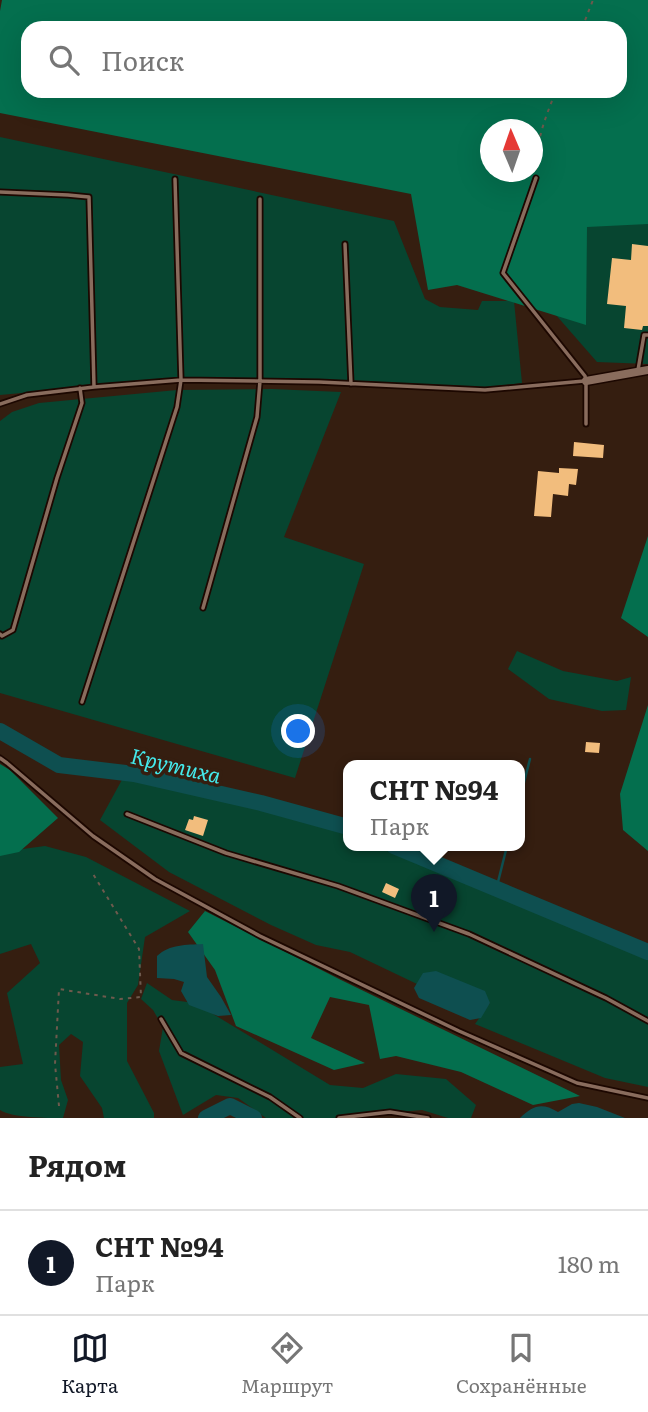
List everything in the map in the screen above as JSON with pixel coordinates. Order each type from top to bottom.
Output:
[{"type":"street","points":[[586,381],[648,370]]},
{"type":"lane","points":[[82,702],[177,407],[181,380],[175,179]]},
{"type":"lane","points":[[534,182],[503,273],[585,376],[586,424]]},
{"type":"lane","points":[[0,192],[89,197],[94,387]]},
{"type":"lane","points":[[203,608],[257,417],[260,381],[260,199]]},
{"type":"lane","points":[[345,244],[351,384]]},
{"type":"lane","points":[[637,373],[644,335],[648,335]]},
{"type":"lane","points":[[0,404],[27,396],[80,388],[181,380],[485,390],[586,381]]},
{"type":"lane","points":[[0,634],[2,636],[13,630],[57,478],[82,403],[80,388]]},
{"type":"lane","points":[[0,758],[93,836],[155,879],[260,936],[459,1031],[577,1083],[648,1098]]},
{"type":"lane","points":[[127,814],[226,853],[338,886],[469,934],[606,998],[648,1021]]},
{"type":"lane","points":[[161,1019],[181,1053],[270,1097],[300,1118]]},
{"type":"lane","points":[[339,1118],[390,1112],[428,1118]]},
{"type":"path","points":[[585,21],[593,0]]},
{"type":"path","points":[[543,126],[553,98]]},
{"type":"path","points":[[59,1106],[55,1064],[59,989],[120,999],[141,997],[139,949],[93,874]]},
{"type":"green space","points":[[2,0],[648,0],[648,224],[587,227],[586,325],[457,285],[428,290],[411,194],[0,113]]},
{"type":"green space","points":[[648,0],[648,364],[597,362],[535,291],[617,98],[627,98],[627,21]]},
{"type":"green space","points":[[0,137],[394,221],[425,299],[440,307],[478,310],[482,301],[514,301],[522,383],[479,388],[195,377],[0,395]]},
{"type":"green space","points":[[272,389],[341,392],[284,537],[364,564],[295,778],[0,693],[0,421],[12,412],[39,403],[177,390]]},
{"type":"green space","points":[[648,536],[648,637],[621,618]]},
{"type":"green space","points":[[517,651],[563,671],[617,681],[631,677],[626,710],[602,711],[549,699],[508,669]]},
{"type":"green space","points":[[648,705],[648,851],[623,830],[620,794]]},
{"type":"green space","points":[[0,764],[10,770],[58,818],[19,852],[0,856]]},
{"type":"green space","points":[[124,776],[340,826],[343,828],[343,851],[398,851],[648,959],[648,1087],[605,1078],[475,1024],[490,1003],[424,973],[417,984],[350,952],[316,945],[271,925],[169,872],[100,820]]},
{"type":"green space","points":[[45,846],[86,857],[190,911],[145,937],[138,985],[127,1003],[127,1061],[154,1113],[154,1118],[104,1118],[102,1108],[80,1076],[83,1042],[71,1034],[59,1045],[61,1080],[68,1100],[63,1118],[21,1116],[0,1110],[0,1067],[23,1064],[7,993],[40,963],[31,944],[0,954],[0,852]]},
{"type":"green space","points":[[205,911],[580,1096],[533,1105],[461,1072],[396,1056],[380,1059],[369,1005],[330,997],[311,1038],[365,1063],[334,1070],[236,1026],[215,970],[188,932]]},
{"type":"green space","points":[[147,983],[172,1000],[195,1003],[330,1085],[363,1088],[396,1074],[446,1079],[476,1105],[471,1118],[448,1118],[422,1110],[333,1118],[266,1118],[238,1098],[216,1095],[183,1115],[159,1051],[163,1027],[153,1010],[141,999]]},
{"type":"water","points":[[203,944],[207,977],[231,1015],[218,1016],[189,1005],[181,991],[184,982],[157,978],[157,956],[162,952],[178,946]]},
{"type":"water","points":[[436,971],[485,991],[490,1003],[481,1018],[470,1020],[419,998],[414,988],[423,973]]},
{"type":"water","points":[[579,1103],[625,1118],[520,1118],[538,1107],[547,1107],[558,1112]]},
{"type":"building","points":[[632,244],[648,246],[648,326],[643,326],[642,330],[624,328],[626,306],[607,304],[612,258],[631,260]]},
{"type":"building","points":[[574,442],[604,445],[603,458],[573,456]]},
{"type":"building","points":[[559,468],[578,469],[576,485],[569,484],[568,496],[553,494],[551,517],[534,516],[538,471],[559,473]]},
{"type":"building","points":[[586,742],[600,743],[599,753],[585,752]]},
{"type":"building","points":[[194,816],[208,820],[203,836],[185,830],[189,819],[193,820]]},
{"type":"building","points":[[386,883],[399,889],[395,898],[382,892]]},
{"type":"waterway","name":"Крутиха","points":[[0,731],[59,765],[134,774],[261,803],[343,826]]},
{"type":"waterway","points":[[525,778],[530,759]]},
{"type":"waterway","name":"Крутиха","points":[[406,851],[648,952]]},
{"type":"waterway","points":[[496,890],[506,851]]},
{"type":"waterway","points":[[206,1118],[230,1106],[254,1118]]},
{"type":"place","name":"СНТ №94","points":[[434,932]]}]
